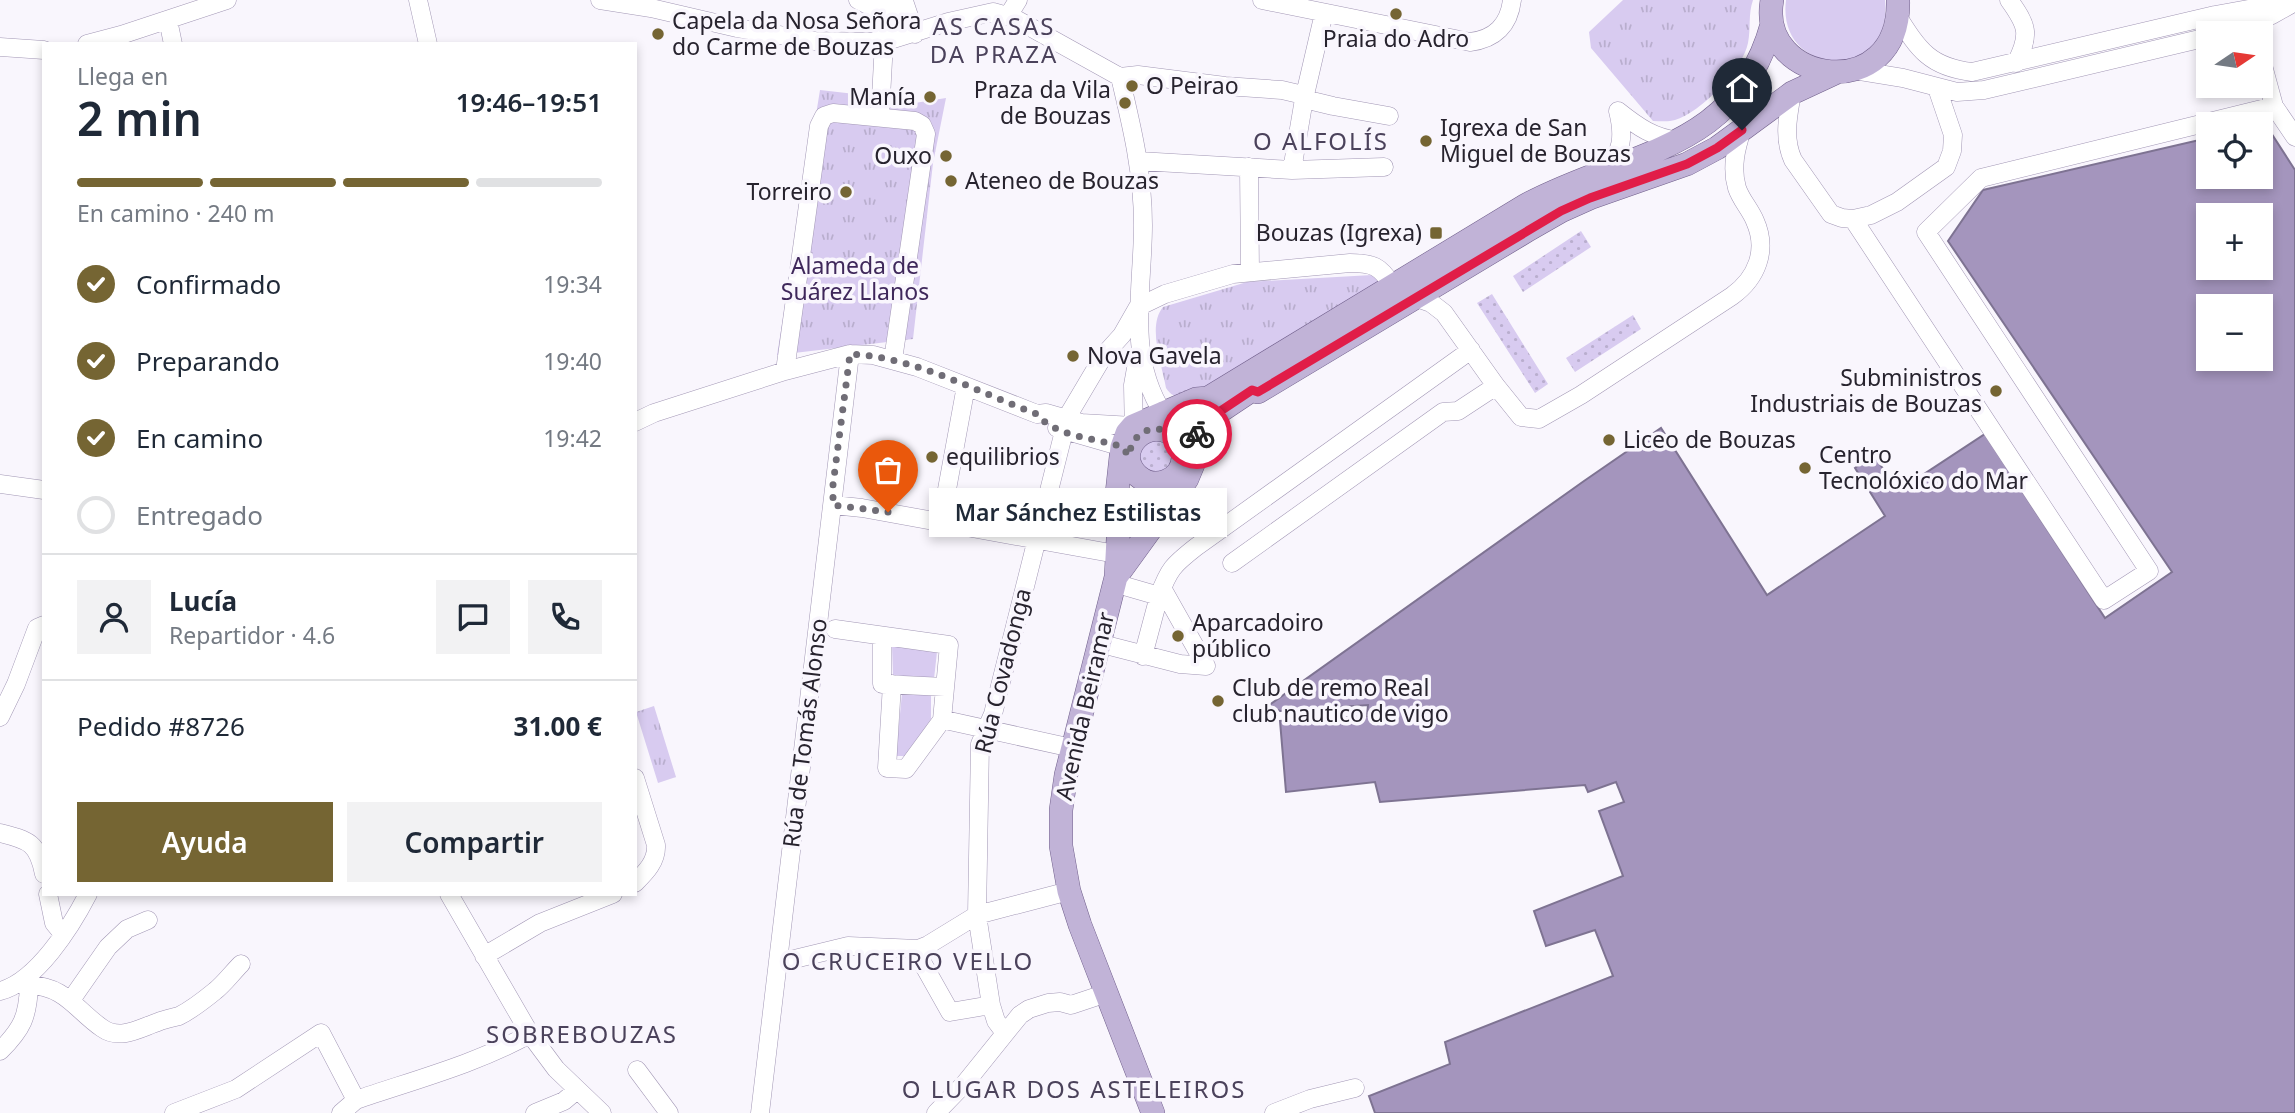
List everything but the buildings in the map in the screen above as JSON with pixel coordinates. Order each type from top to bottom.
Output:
[{"type":"main road","points":[[1171,479],[1154,483],[1145,481],[1149,439],[1196,399],[1208,398],[1526,205],[1679,141],[1709,123],[1738,94],[1757,65],[1772,24],[1772,0]]},
{"type":"main road","points":[[1127,550],[1144,539],[1187,479],[1202,443],[1227,418],[1257,398],[1258,392],[1561,211],[1687,164],[1717,148],[1792,93],[1870,62],[1884,50],[1894,34],[1898,8]]},
{"type":"main road","points":[[1772,24],[1781,43],[1795,59],[1814,70],[1844,72]]},
{"type":"main road","points":[[1149,439],[1213,416],[1252,390],[1258,392]]},
{"type":"main road","name":"Avenida Beiramar","points":[[1127,550],[1119,519],[1149,439],[1182,467],[1171,479],[1127,550],[1115,580],[1072,748],[1061,810],[1062,846],[1069,891],[1153,1113]]},
{"type":"street","points":[[113,41],[227,0]]},
{"type":"street","points":[[418,0],[428,42]]},
{"type":"street","points":[[600,0],[652,4],[737,28],[815,41],[884,43],[1018,0]]},
{"type":"street","points":[[858,0],[876,9],[905,4],[915,34]]},
{"type":"street","points":[[1262,0],[1470,43],[1484,40],[1504,26],[1512,0]]},
{"type":"street","points":[[2009,0],[2026,30],[2025,45],[2017,63]]},
{"type":"street","points":[[2248,17],[2272,0]]},
{"type":"street","points":[[1898,8],[1917,46],[1933,60],[1954,70],[1972,72],[2248,17],[2272,15],[2294,4]]},
{"type":"street","points":[[876,9],[884,43],[880,116]]},
{"type":"street","points":[[995,9],[1119,77],[1138,75],[1199,84],[1282,90],[1299,94],[1304,99],[1389,116]]},
{"type":"street","points":[[1292,170],[1304,99],[1324,13]]},
{"type":"street","points":[[168,20],[173,42]]},
{"type":"street","points":[[1844,72],[1903,78],[1957,92],[1991,89],[2196,40]]},
{"type":"street","points":[[0,47],[42,50]]},
{"type":"street","points":[[1119,77],[1139,161],[1143,224],[1138,307],[1140,346],[1147,383],[1153,397],[1149,439]]},
{"type":"street","points":[[1792,93],[1786,130],[1789,152],[1831,214],[1853,219],[1871,215],[1897,202],[1946,167],[1952,151],[1953,135],[1937,88]]},
{"type":"street","points":[[2272,98],[2274,106],[2295,137]]},
{"type":"street","points":[[1853,219],[2104,600],[2149,571],[1926,232],[1981,178],[2274,106]]},
{"type":"street","points":[[1604,171],[1612,164],[1622,142],[1623,130],[1618,111],[1654,136],[1679,141]]},
{"type":"street","points":[[785,371],[819,125],[824,116],[833,113],[915,121],[922,125],[926,134],[893,360]]},
{"type":"street","points":[[1414,297],[1431,303],[1444,313],[1521,417],[1539,419],[1581,395],[1746,286],[1754,275],[1760,235],[1755,220],[1737,188],[1734,173],[1736,149],[1742,130]]},
{"type":"street","points":[[1139,161],[1292,170],[1384,167]]},
{"type":"street","points":[[1249,167],[1250,272]]},
{"type":"street","points":[[1138,307],[1175,291],[1233,274],[1250,272],[1366,263],[1382,270],[1392,285]]},
{"type":"street","name":"Rúa Covadonga","points":[[1005,1033],[996,1021],[992,1005],[977,915],[980,744],[993,714],[1065,425],[1104,355],[1122,335],[1138,307]]},
{"type":"street","points":[[1140,346],[1133,385],[1149,439]]},
{"type":"street","points":[[1143,656],[1167,573],[1174,565],[1471,350]]},
{"type":"street","points":[[637,421],[654,412],[785,371],[850,354],[873,355],[893,360],[1037,414],[1043,422],[1149,439]]},
{"type":"street","name":"Rúa de Tomás Alonso","points":[[760,1113],[850,354]]},
{"type":"street","points":[[941,522],[966,386]]},
{"type":"street","points":[[1231,564],[1443,412],[1458,411],[1496,386]]},
{"type":"street","points":[[0,484],[42,490]]},
{"type":"street","points":[[833,505],[1037,541],[1127,550]]},
{"type":"street","points":[[1098,643],[1180,664],[1206,666],[1161,592],[1115,580]]},
{"type":"street","points":[[0,717],[16,684],[37,628],[42,626]]},
{"type":"street","points":[[835,629],[949,645],[942,720],[906,769],[887,768],[892,684]]},
{"type":"street","points":[[882,636],[882,684],[945,687]]},
{"type":"street","points":[[942,720],[1072,748]]},
{"type":"street","points":[[637,784],[657,855],[637,881]]},
{"type":"street","points":[[0,833],[31,844],[40,856],[42,865]]},
{"type":"street","points":[[778,963],[848,946],[918,948],[928,945],[977,915],[1069,891]]},
{"type":"street","points":[[48,896],[54,923],[63,934]]},
{"type":"street","points":[[0,1051],[17,1034],[24,1019],[28,1004],[27,983],[78,914],[87,896]]},
{"type":"street","points":[[450,896],[530,1034],[556,1069],[602,1113]]},
{"type":"street","points":[[484,956],[540,923],[608,896]]},
{"type":"street","points":[[71,1000],[108,947],[127,929],[148,920]]},
{"type":"street","points":[[918,948],[923,964],[950,1012],[992,1005]]},
{"type":"street","points":[[0,991],[27,983],[53,989],[71,1000],[100,1027],[121,1034],[180,1015],[216,990],[241,964]]},
{"type":"street","points":[[936,1113],[966,1082],[1020,1015],[1048,1003],[1071,1005],[1107,993]]},
{"type":"street","points":[[174,1113],[236,1089],[321,1033],[356,1100]]},
{"type":"street","points":[[341,1113],[356,1100],[468,1062],[513,1044],[530,1034]]},
{"type":"street","points":[[637,1070],[666,1112]]},
{"type":"street","points":[[1274,1113],[1310,1099],[1355,1088]]},
{"type":"street","points":[[535,1113],[564,1101],[577,1090]]},
{"type":"green space","points":[[1623,0],[1753,0],[1748,43],[1729,77],[1696,109],[1675,120],[1653,121],[1591,48],[1589,32]]},
{"type":"green space","points":[[1786,0],[1885,0],[1883,27],[1872,46],[1855,57],[1835,61],[1815,57],[1799,45],[1788,26]]},
{"type":"green space","name":"Alameda de Suárez Llanos","points":[[820,90],[890,98],[890,107],[946,98],[933,163],[913,339],[777,355]]},
{"type":"green space","points":[[1581,231],[1591,247],[1523,292],[1513,276]]},
{"type":"green space","points":[[1372,275],[1378,278],[1378,284],[1188,397],[1176,396],[1166,388],[1156,335],[1158,315],[1163,307],[1247,282]]},
{"type":"green space","points":[[1492,294],[1548,384],[1535,393],[1477,303]]},
{"type":"green space","points":[[1633,315],[1641,329],[1575,372],[1566,358]]},
{"type":"green space","points":[[1147,439],[1171,443],[1173,469],[1148,475],[1137,454]]},
{"type":"green space","points":[[892,646],[937,652],[934,679],[893,675]]},
{"type":"green space","points":[[902,693],[931,695],[931,719],[908,756],[896,756]]},
{"type":"green space","points":[[654,706],[676,777],[658,783],[637,712]]},
{"type":"shaded area","points":[[2273,136],[2295,170],[2295,1113],[1375,1113],[1369,1096],[1450,1064],[1445,1042],[1613,976],[1595,930],[1546,946],[1534,911],[1623,876],[1599,811],[1624,802],[1616,782],[1588,792],[1585,785],[1380,802],[1375,782],[1286,792],[1280,721],[1367,716],[1368,705],[1280,711],[1268,706],[1661,428],[1767,595],[1885,516],[1855,468],[1873,454],[1898,491],[1985,434],[2105,618],[2172,572],[1948,241],[1983,190],[2196,141],[2196,189],[2273,189]]},
{"type":"way so far","points":[[888,512],[833,505],[833,485],[850,354],[873,355],[917,367],[1037,414],[1043,422],[1064,431],[1122,447],[1129,456],[1134,440],[1153,429],[1172,433],[1183,450],[1197,434]]},
{"type":"place","name":"Praia do Adro","points":[[1396,14]]},
{"type":"place","name":"Capela da Nosa Señora do Carme de Bouzas","points":[[658,34]]},
{"type":"place","name":"O Peirao","points":[[1132,86]]},
{"type":"place","name":"Manía","points":[[930,97]]},
{"type":"place","name":"Praza da Vila de Bouzas","points":[[1125,103]]},
{"type":"place","name":"Igrexa de San Miguel de Bouzas","points":[[1426,141]]},
{"type":"place","name":"Ouxo","points":[[946,156]]},
{"type":"place","name":"Ateneo de Bouzas","points":[[951,181]]},
{"type":"place","name":"Torreiro","points":[[846,192]]},
{"type":"place","name":"Bouzas (Igrexa)","points":[[1436,233]]},
{"type":"place","name":"Nova Gavela","points":[[1073,356]]},
{"type":"place","name":"Subministros Industriais de Bouzas","points":[[1996,391]]},
{"type":"place","name":"Liceo de Bouzas","points":[[1609,440]]},
{"type":"place","name":"equilibrios","points":[[932,457]]},
{"type":"place","name":"Centro Tecnolóxico do Mar","points":[[1805,468]]},
{"type":"place","name":"Mar Sánchez Estilistas","points":[[888,512]]},
{"type":"place","name":"Aparcadoiro público","points":[[1178,636]]},
{"type":"place","name":"Club de remo Real club nautico de vigo","points":[[1218,701]]},
{"type":"district","name":"AS CASAS DA PRAZA","points":[[994,41]]},
{"type":"district","name":"O ALFOLÍS","points":[[1321,142]]},
{"type":"district","name":"O CRUCEIRO VELLO","points":[[908,962]]},
{"type":"district","name":"SOBREBOUZAS","points":[[582,1035]]},
{"type":"district","name":"O LUGAR DOS ASTELEIROS","points":[[1074,1090]]},
{"type":"route","points":[[1197,434],[1213,416],[1252,390],[1258,392],[1537,224],[1590,198],[1687,164],[1717,148],[1742,130]]}]
